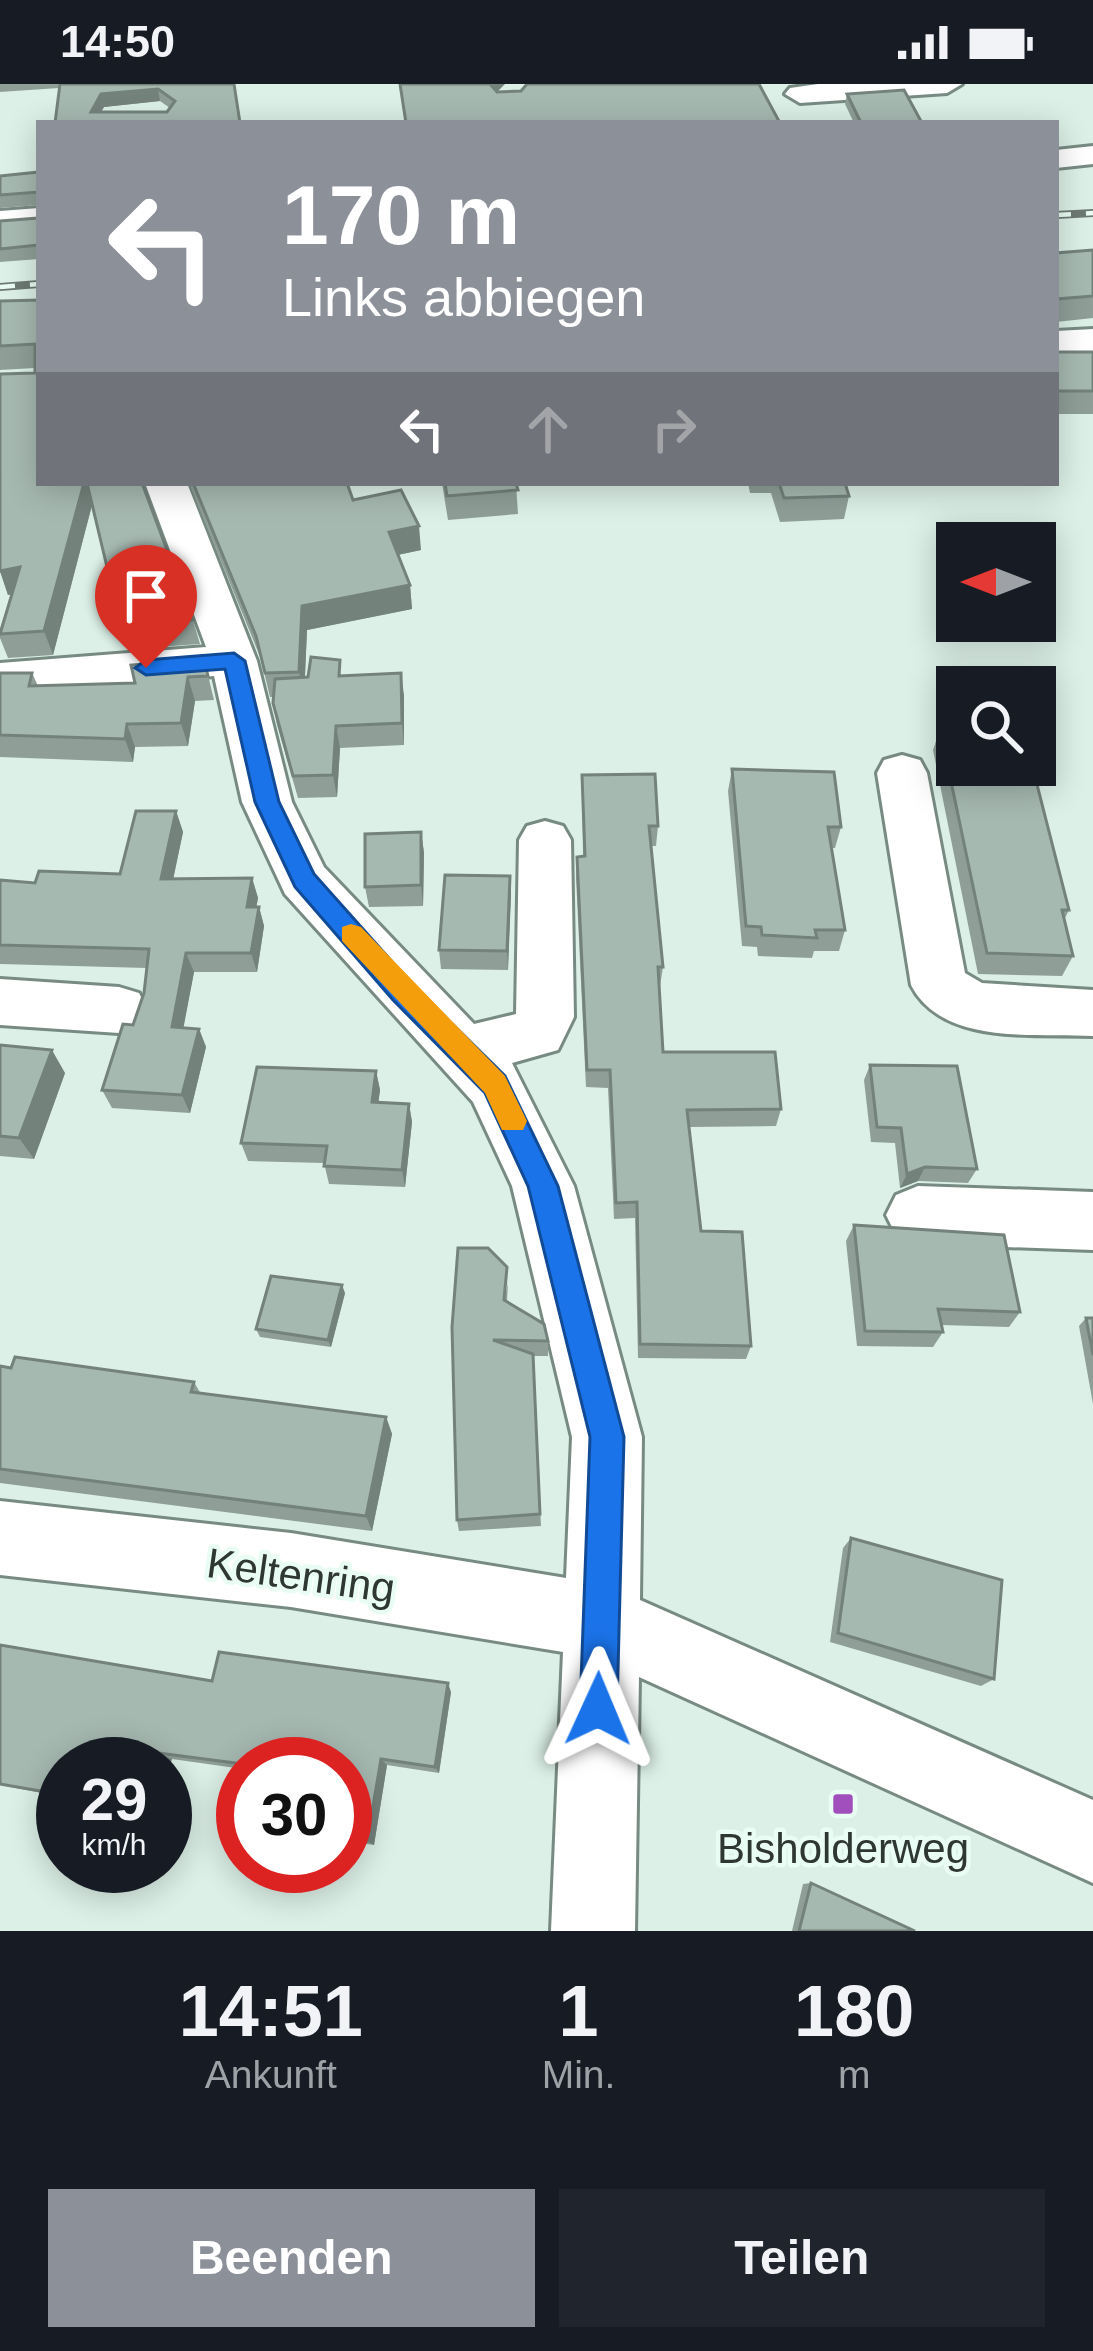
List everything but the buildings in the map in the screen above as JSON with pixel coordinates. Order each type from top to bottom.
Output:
[{"type":"street","points":[[796,89],[947,84]]},
{"type":"street","points":[[796,89],[821,120]]},
{"type":"street","points":[[1059,159],[1093,155]]},
{"type":"street","points":[[0,221],[36,218]]},
{"type":"street","points":[[1059,342],[1093,340]]},
{"type":"street","points":[[167,486],[234,661],[267,802],[304,880],[495,1085],[543,1186],[607,1437],[593,1931]]},
{"type":"street","points":[[0,679],[234,661]]},
{"type":"street","points":[[890,787],[939,986],[972,1006],[1093,1013]]},
{"type":"street","points":[[461,1051],[538,1033],[545,1017],[545,841]]},
{"type":"street","points":[[0,1002],[119,1010]]},
{"type":"street","points":[[918,1215],[1093,1221]]},
{"type":"street","name":"Keltenring","points":[[0,1538],[291,1570],[601,1621],[1093,1842]]},
{"type":"railway","points":[[1059,215],[1093,213]]},
{"type":"railway","points":[[0,287],[36,284]]},
{"type":"slow traffic","points":[[351,934],[495,1085],[512,1121]]},
{"type":"place","name":"Bisholderweg","points":[[843,1804]]},
{"type":"route","points":[[146,668],[234,661],[267,802],[304,880],[402,992],[495,1085],[543,1186],[607,1437],[598,1709]]}]
